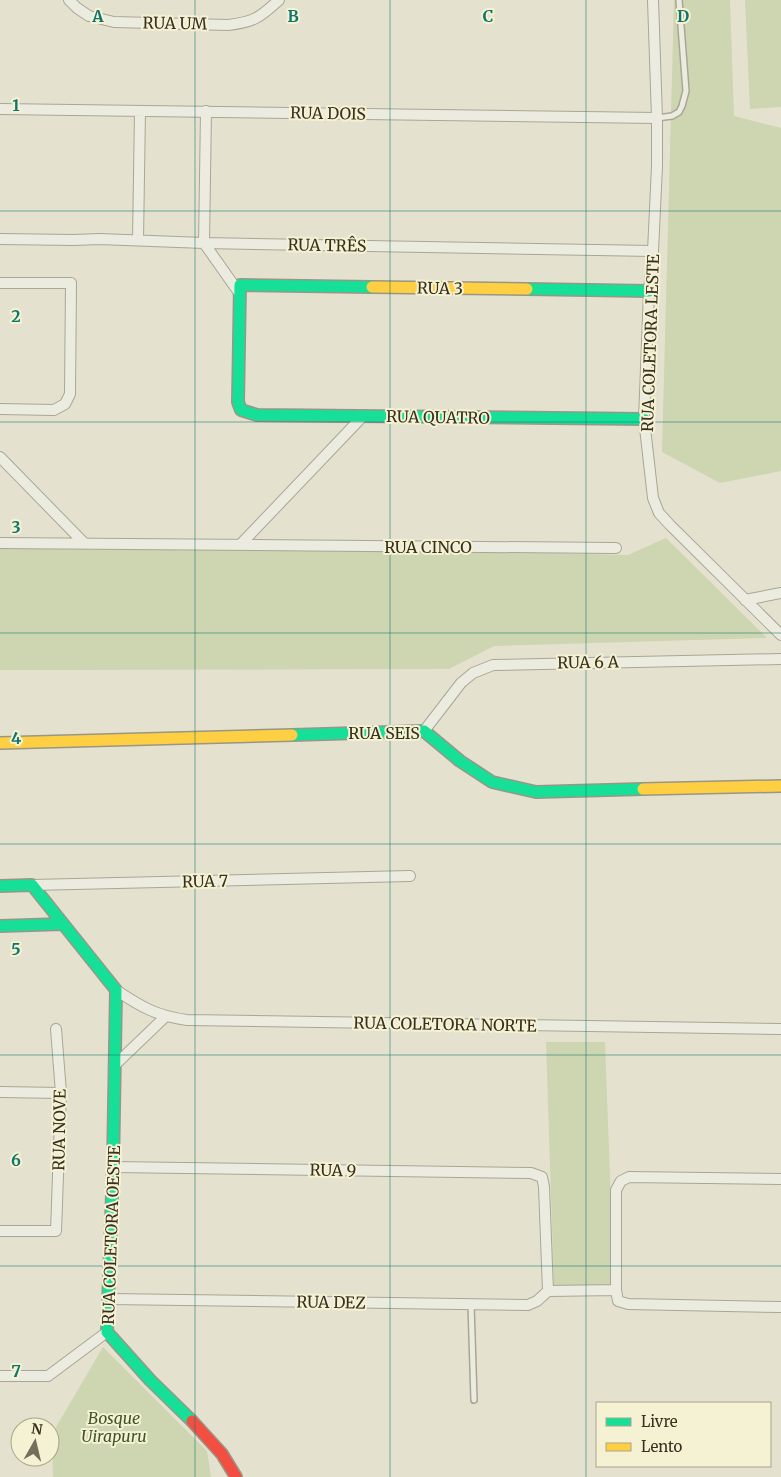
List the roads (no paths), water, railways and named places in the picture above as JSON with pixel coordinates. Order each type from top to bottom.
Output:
[{"type":"street","name":"RUA UM","points":[[69,0],[89,16],[114,22],[228,24],[245,23],[259,18],[280,0]]},
{"type":"street","name":"RUA COLETORA LESTE","points":[[653,0],[657,118],[653,251],[649,290],[644,419],[653,498],[659,513],[781,635]]},
{"type":"street","name":"RUA DOIS","points":[[0,109],[657,118]]},
{"type":"street","points":[[138,240],[140,111]]},
{"type":"street","points":[[206,111],[204,243],[240,294]]},
{"type":"street","name":"RUA TRÊS","points":[[0,239],[138,240],[204,243],[653,251]]},
{"type":"street","points":[[0,283],[71,283],[70,394],[65,404],[54,410],[0,409]]},
{"type":"street","name":"RUA 3","points":[[240,294],[240,285],[649,290]]},
{"type":"street","name":"RUA QUATRO","points":[[240,294],[238,402],[240,410],[257,415],[644,419]]},
{"type":"street","points":[[240,546],[363,416]]},
{"type":"street","points":[[0,457],[85,544]]},
{"type":"street","name":"RUA CINCO","points":[[0,542],[240,546],[616,548]]},
{"type":"street","points":[[745,600],[781,593]]},
{"type":"street","name":"RUA 6 A","points":[[424,731],[461,683],[473,673],[493,665],[781,659]]},
{"type":"street","name":"RUA SEIS","points":[[0,743],[424,731],[460,761],[492,782],[536,792],[781,786]]},
{"type":"street","name":"RUA 7","points":[[0,886],[410,876]]},
{"type":"street","points":[[32,885],[116,990]]},
{"type":"street","points":[[0,926],[63,924]]},
{"type":"street","name":"RUA COLETORA NORTE","points":[[116,990],[138,1005],[165,1017],[187,1020],[781,1030]]},
{"type":"street","name":"RUA COLETORA OESTE","points":[[116,990],[116,1064],[107,1332],[154,1385],[229,1462],[236,1477]]},
{"type":"street","points":[[116,1064],[165,1017]]},
{"type":"street","name":"RUA NOVE","points":[[0,1230],[56,1231],[60,1093],[56,1029]]},
{"type":"street","points":[[0,1092],[60,1093]]},
{"type":"street","name":"RUA 9","points":[[113,1167],[531,1173],[542,1177],[544,1187],[548,1290]]},
{"type":"street","points":[[781,1179],[629,1176],[621,1181],[616,1190],[616,1290],[618,1301],[628,1304],[781,1307]]},
{"type":"street","points":[[548,1290],[616,1290]]},
{"type":"street","name":"RUA DEZ","points":[[108,1299],[528,1304],[537,1301],[548,1290]]},
{"type":"street","points":[[0,1376],[48,1376],[107,1332]]},
{"type":"lane","points":[[657,118],[672,116],[679,112],[686,91],[679,0]]},
{"type":"lane","points":[[471,1304],[474,1400]]},
{"type":"park label","name":"Bosque Uirapuru","points":[[114,1427]]}]
